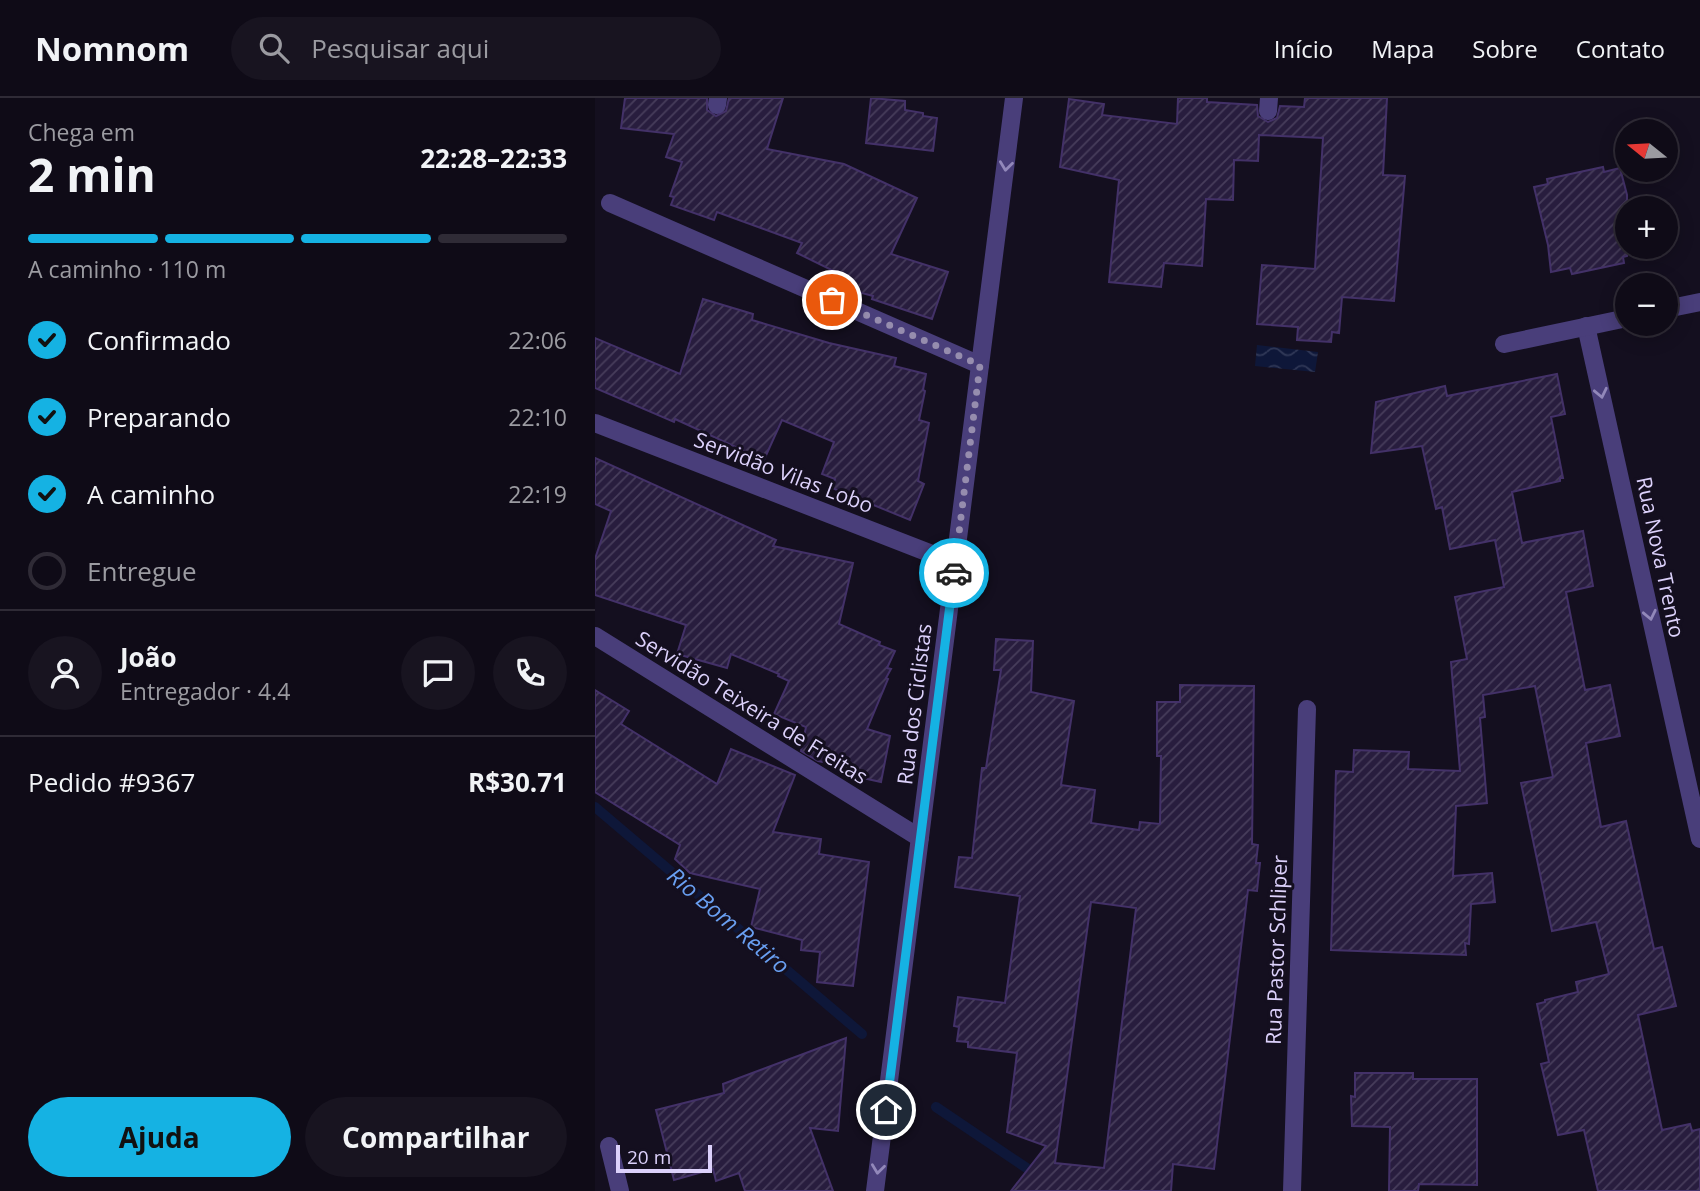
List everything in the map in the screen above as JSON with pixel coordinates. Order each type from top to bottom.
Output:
[{"type":"street","name":"Rua dos Ciclistas","points":[[875,1191],[1014,98]]},
{"type":"street","points":[[610,202],[980,365]]},
{"type":"street","points":[[1678,307],[1700,302]]},
{"type":"street","points":[[1504,344],[1615,320]]},
{"type":"street","name":"Rua Nova Trento","points":[[1586,327],[1700,839]]},
{"type":"street","name":"Servidão Vilas Lobo","points":[[595,423],[955,563]]},
{"type":"street","name":"Servidão Teixeira de Freitas","points":[[595,636],[920,838]]},
{"type":"street","name":"Rua Pastor Schliper","points":[[1292,1191],[1307,709]]},
{"type":"street","points":[[609,1146],[620,1191]]},
{"type":"water","points":[[1257,345],[1318,352],[1315,372],[1255,366]]},
{"type":"building","points":[[625,98],[707,98],[707,110],[716,116],[726,111],[729,98],[783,98],[767,149],[844,164],[917,198],[891,254],[948,272],[932,319],[858,292],[854,281],[797,253],[802,243],[717,212],[714,220],[671,205],[674,197],[670,196],[682,162],[666,157],[674,134],[621,128]]},
{"type":"building","points":[[871,98],[905,101],[905,110],[937,118],[933,151],[866,143]]},
{"type":"building","points":[[1178,98],[1207,98],[1207,102],[1257,105],[1258,116],[1268,122],[1277,118],[1280,106],[1304,107],[1305,98],[1387,98],[1383,175],[1405,176],[1394,301],[1342,297],[1339,333],[1332,332],[1331,342],[1297,340],[1298,327],[1257,324],[1262,265],[1315,269],[1323,138],[1259,135],[1258,161],[1234,160],[1233,200],[1206,199],[1202,266],[1164,263],[1161,287],[1109,282],[1119,180],[1060,167],[1069,99],[1104,104],[1102,115],[1177,124]]},
{"type":"building","points":[[1603,167],[1604,172],[1615,169],[1615,182],[1624,182],[1627,195],[1615,196],[1615,259],[1623,259],[1624,263],[1572,274],[1570,268],[1551,272],[1548,245],[1534,187],[1548,184],[1547,179]]},
{"type":"building","points":[[703,299],[753,314],[752,320],[829,343],[896,358],[894,366],[926,374],[919,420],[929,423],[918,481],[924,484],[910,520],[832,488],[835,479],[822,474],[834,442],[782,420],[764,460],[675,419],[674,422],[595,388],[595,338],[680,374]]},
{"type":"building","points":[[1557,374],[1565,414],[1551,417],[1563,478],[1512,492],[1522,543],[1583,531],[1593,586],[1566,592],[1585,690],[1610,685],[1620,736],[1586,743],[1601,827],[1626,821],[1654,949],[1662,947],[1676,1006],[1638,1015],[1662,1130],[1690,1124],[1692,1131],[1700,1129],[1700,1191],[1598,1191],[1584,1130],[1558,1135],[1541,1064],[1549,1062],[1537,1004],[1578,992],[1576,982],[1609,974],[1596,922],[1552,931],[1521,783],[1553,777],[1535,686],[1483,695],[1485,717],[1480,718],[1487,803],[1456,806],[1453,876],[1492,873],[1495,902],[1471,904],[1469,944],[1465,943],[1466,955],[1331,950],[1336,771],[1353,772],[1354,750],[1409,752],[1408,769],[1460,771],[1451,662],[1467,659],[1455,597],[1504,587],[1495,540],[1450,549],[1442,507],[1436,509],[1422,446],[1371,453],[1376,402],[1445,386],[1447,396]]},
{"type":"building","points":[[595,458],[776,540],[773,546],[853,563],[839,624],[895,651],[887,668],[891,669],[886,678],[888,679],[867,729],[890,736],[881,782],[849,775],[851,768],[818,761],[801,751],[806,727],[774,714],[789,681],[778,676],[779,674],[731,654],[727,668],[677,654],[686,625],[595,595],[595,559],[611,511],[595,504]]},
{"type":"building","points":[[996,639],[1033,641],[1031,692],[1074,701],[1061,785],[1095,790],[1091,823],[1139,830],[1140,822],[1160,824],[1161,756],[1157,756],[1157,702],[1180,702],[1180,685],[1254,686],[1252,844],[1258,845],[1256,863],[1260,863],[1257,891],[1248,890],[1214,1169],[1173,1164],[1171,1191],[1011,1191],[1046,1146],[1007,1132],[1017,1053],[968,1047],[968,1042],[957,1041],[959,1027],[954,1026],[958,997],[1005,1003],[1020,896],[955,887],[959,857],[972,858],[982,768],[986,768],[1001,670],[994,670]],"holes":[[[1091,902],[1136,908],[1104,1168],[1055,1163]]]},
{"type":"building","points":[[595,690],[629,711],[621,724],[717,784],[731,749],[795,775],[773,832],[821,839],[819,854],[869,862],[853,986],[817,982],[820,952],[801,950],[802,940],[751,927],[760,889],[690,873],[675,859],[680,845],[595,792]]},
{"type":"building","points":[[846,1038],[838,1131],[810,1128],[833,1191],[745,1191],[739,1173],[716,1181],[713,1169],[674,1180],[656,1110],[724,1093],[723,1084]]},
{"type":"building","points":[[1355,1073],[1413,1073],[1413,1079],[1477,1079],[1477,1185],[1419,1184],[1418,1191],[1389,1191],[1390,1127],[1352,1126],[1351,1096],[1355,1097]]},
{"type":"waterway","name":"Rio Bom Retiro","points":[[595,807],[862,1034]]},
{"type":"waterway","name":"Rio Bom Retiro","points":[[936,1107],[1037,1175]]},
{"type":"way so far","points":[[832,300],[980,365],[954,573]]},
{"type":"route","points":[[886,1110],[954,573]]}]
